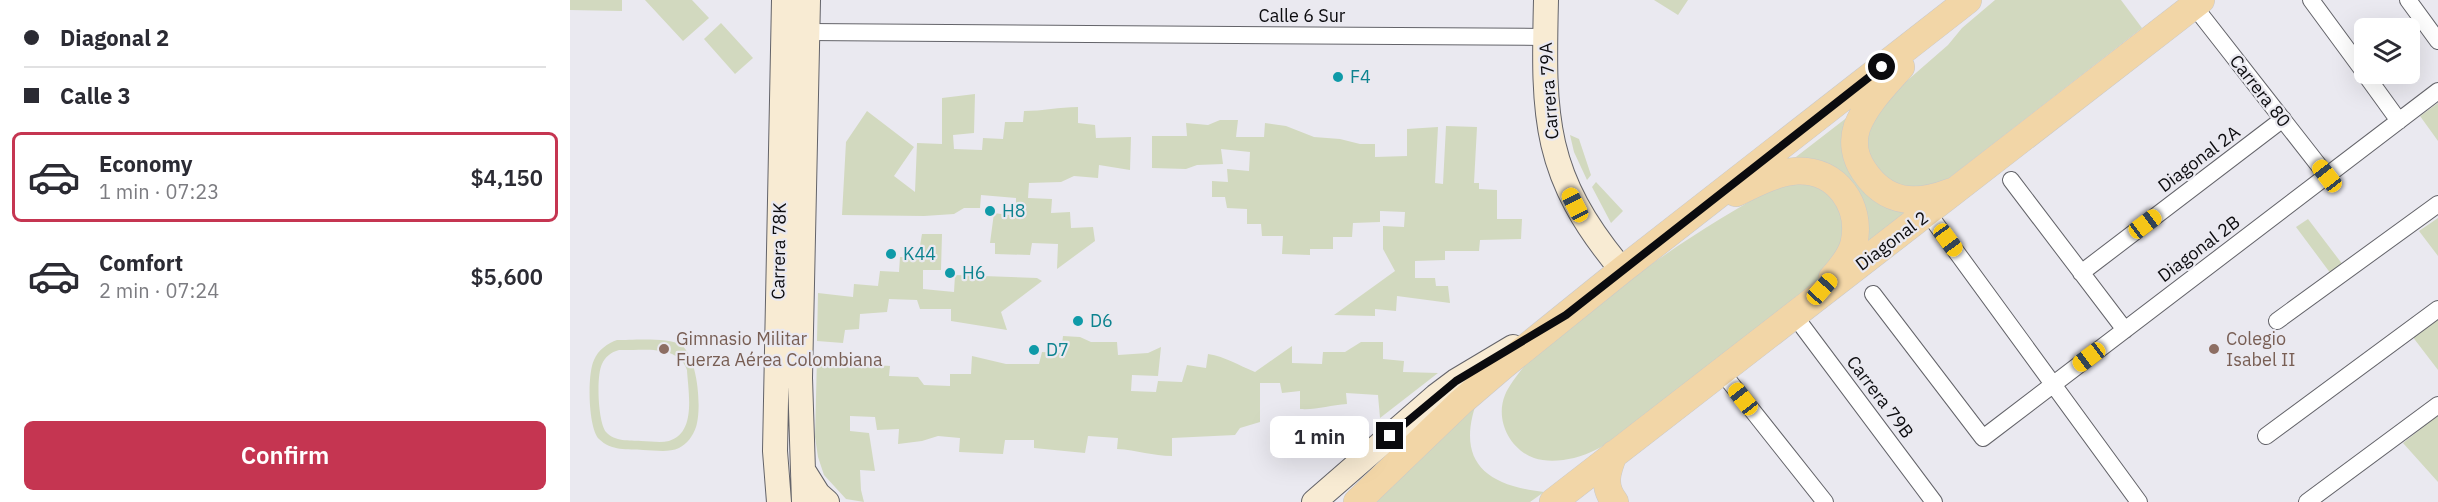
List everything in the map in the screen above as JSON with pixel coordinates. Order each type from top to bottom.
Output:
[{"type":"main road","name":"Carrera 78K","points":[[779,502],[775,451],[784,0]]},
{"type":"main road","name":"Carrera 78K","points":[[804,502],[801,466],[800,366],[808,0]]},
{"type":"main road","name":"Carrera 79A","points":[[1546,0],[1545,87],[1548,128],[1554,152],[1567,189],[1581,216],[1622,270]]},
{"type":"main road","points":[[1960,6],[1882,88],[1865,111],[1857,129],[1854,145],[1857,158],[1869,179],[1880,191],[1891,196],[1909,200],[1926,199],[1960,188]]},
{"type":"main road","points":[[1357,502],[1461,402],[1566,315],[1960,6]]},
{"type":"main road","name":"Diagonal 2","points":[[1553,502],[1928,213],[2188,7]]},
{"type":"main road","points":[[1688,218],[1741,191],[1784,174],[1805,171],[1830,179],[1846,195],[1851,204],[1856,226],[1854,245],[1841,267],[1801,310]]},
{"type":"main road","points":[[1314,502],[1456,381],[1566,315]]},
{"type":"main road","points":[[1614,454],[1606,477],[1607,487],[1615,502]]},
{"type":"main road","points":[[801,466],[811,484],[827,502]]},
{"type":"street","points":[[2311,0],[2354,59]]},
{"type":"street","points":[[2408,0],[2438,41]]},
{"type":"street","name":"Carrera 80","points":[[2188,7],[2327,176]]},
{"type":"street","name":"Calle 6 Sur","points":[[808,32],[1545,38]]},
{"type":"street","points":[[2372,84],[2399,121]]},
{"type":"street","name":"Diagonal 2B","points":[[1873,294],[1983,438],[2438,91]]},
{"type":"street","name":"Diagonal 2A","points":[[2081,273],[2283,120]]},
{"type":"street","points":[[2011,180],[2125,330]]},
{"type":"street","points":[[2277,321],[2438,204]]},
{"type":"street","points":[[1928,213],[2139,502]]},
{"type":"street","points":[[2266,436],[2438,309]]},
{"type":"street","name":"Carrera 79B","points":[[1801,310],[1934,502]]},
{"type":"street","points":[[1722,371],[1825,502]]},
{"type":"street","points":[[2307,502],[2438,405]]},
{"type":"green space","points":[[570,0],[622,0],[622,11],[570,10]]},
{"type":"green space","points":[[645,0],[692,0],[709,18],[683,41]]},
{"type":"green space","points":[[1654,0],[1688,0],[1678,15]]},
{"type":"green space","points":[[1995,0],[2121,0],[2142,28],[1940,185],[1893,188],[1867,164],[1866,127],[1878,106]]},
{"type":"green space","points":[[721,23],[753,58],[735,74],[704,39]]},
{"type":"green space","points":[[975,94],[974,133],[953,135],[954,149],[982,150],[983,138],[1003,139],[1005,122],[1023,122],[1024,111],[1078,107],[1078,123],[1095,125],[1096,138],[1131,137],[1130,170],[1099,165],[1098,178],[1074,176],[1061,182],[1029,183],[1028,198],[1052,199],[1051,213],[1070,212],[1071,228],[1093,227],[1095,241],[1057,269],[1058,244],[1032,243],[1030,255],[995,254],[995,243],[990,243],[994,213],[1016,216],[1016,198],[981,195],[980,208],[964,208],[954,214],[842,215],[846,142],[867,111],[914,147],[894,176],[915,192],[917,143],[942,144],[942,98]]},
{"type":"green space","points":[[2438,103],[2438,141],[2420,116]]},
{"type":"green space","points":[[1858,109],[1847,137],[1917,214],[1860,256],[1868,231],[1792,160]]},
{"type":"green space","points":[[1220,120],[1238,120],[1236,137],[1264,137],[1265,123],[1286,126],[1314,137],[1375,144],[1375,157],[1407,156],[1407,129],[1438,127],[1435,183],[1443,184],[1446,126],[1477,127],[1474,183],[1479,183],[1479,189],[1497,190],[1497,219],[1522,219],[1521,239],[1480,240],[1479,251],[1445,251],[1445,260],[1415,261],[1415,278],[1435,278],[1436,286],[1448,286],[1450,303],[1397,296],[1396,311],[1375,309],[1375,316],[1334,315],[1395,271],[1383,249],[1383,226],[1404,227],[1405,212],[1380,211],[1380,222],[1353,223],[1352,237],[1333,237],[1333,249],[1310,249],[1310,255],[1282,254],[1283,236],[1262,236],[1261,224],[1247,224],[1247,209],[1227,208],[1225,197],[1212,197],[1212,181],[1228,182],[1227,169],[1249,171],[1250,152],[1221,149],[1223,164],[1197,165],[1186,169],[1152,168],[1152,136],[1187,136],[1186,123],[1208,125]]},
{"type":"green space","points":[[1570,135],[1579,139],[1591,175],[1587,180],[1574,152]]},
{"type":"green space","points":[[1797,176],[1833,193],[1849,237],[1824,275],[1620,437],[1586,454],[1559,460],[1534,458],[1518,448],[1506,432],[1502,404],[1508,389],[1519,373],[1550,338],[1677,247],[1724,217]]},
{"type":"green space","points":[[1596,182],[1623,211],[1611,223],[1592,187]]},
{"type":"green space","points":[[2438,218],[2438,256],[2419,231]]},
{"type":"green space","points":[[2308,219],[2343,265],[2331,274],[2296,227]]},
{"type":"green space","points":[[922,234],[942,234],[941,270],[923,270],[923,289],[954,292],[955,275],[1037,278],[1042,281],[1001,312],[1007,330],[951,321],[951,309],[920,309],[917,300],[889,299],[887,312],[860,314],[859,329],[845,330],[843,343],[817,341],[818,293],[853,297],[854,284],[878,286],[880,271],[899,272],[900,257],[918,257]]},
{"type":"green space","points":[[2438,318],[2438,370],[2412,336]]},
{"type":"green space","points":[[1063,336],[1080,337],[1091,342],[1117,342],[1118,355],[1148,353],[1161,347],[1158,376],[1132,375],[1131,391],[1156,392],[1158,381],[1182,382],[1187,365],[1206,368],[1208,354],[1255,372],[1292,346],[1292,363],[1322,364],[1323,352],[1345,352],[1361,342],[1383,342],[1383,359],[1404,361],[1403,372],[1438,373],[1380,418],[1378,395],[1346,393],[1347,404],[1300,409],[1300,391],[1282,393],[1280,383],[1260,383],[1260,422],[1240,428],[1235,435],[1172,438],[1172,456],[1117,449],[1118,438],[1088,436],[1085,453],[1034,448],[1034,440],[1005,440],[1003,454],[959,452],[960,438],[938,436],[898,444],[899,429],[877,430],[875,417],[850,416],[850,431],[869,433],[875,471],[860,470],[864,502],[846,499],[824,475],[815,437],[817,357],[849,358],[862,364],[890,366],[889,376],[918,377],[924,385],[950,386],[950,374],[971,374],[972,356],[1006,364],[1039,364],[1042,352],[1061,353]]},
{"type":"green space","points":[[641,339],[668,341],[681,345],[687,351],[695,371],[699,408],[695,430],[682,446],[666,451],[626,449],[609,446],[595,433],[590,401],[592,367],[598,353],[614,341]],"holes":[[[619,350],[658,351],[676,356],[682,362],[687,370],[689,410],[684,429],[678,437],[662,442],[627,440],[618,439],[606,432],[600,409],[600,370],[603,361],[611,353]]]},
{"type":"green space","points":[[1480,393],[1470,434],[1472,451],[1478,464],[1503,483],[1544,492],[1530,502],[1364,502]]},
{"type":"green space","points":[[2438,415],[2438,482],[2403,443]]},
{"type":"place","name":"F4","points":[[1338,77]]},
{"type":"place","name":"H8","points":[[990,211]]},
{"type":"place","name":"K44","points":[[891,254]]},
{"type":"place","name":"H6","points":[[950,273]]},
{"type":"place","name":"D6","points":[[1078,321]]},
{"type":"place","name":"Gimnasio Militar Fuerza Aérea Colombiana","points":[[664,349]]},
{"type":"place","name":"Colegio Isabel II","points":[[2214,349]]},
{"type":"place","name":"D7","points":[[1034,350]]},
{"type":"route","points":[[1390,436],[1456,381],[1566,315],[1882,67]]}]
